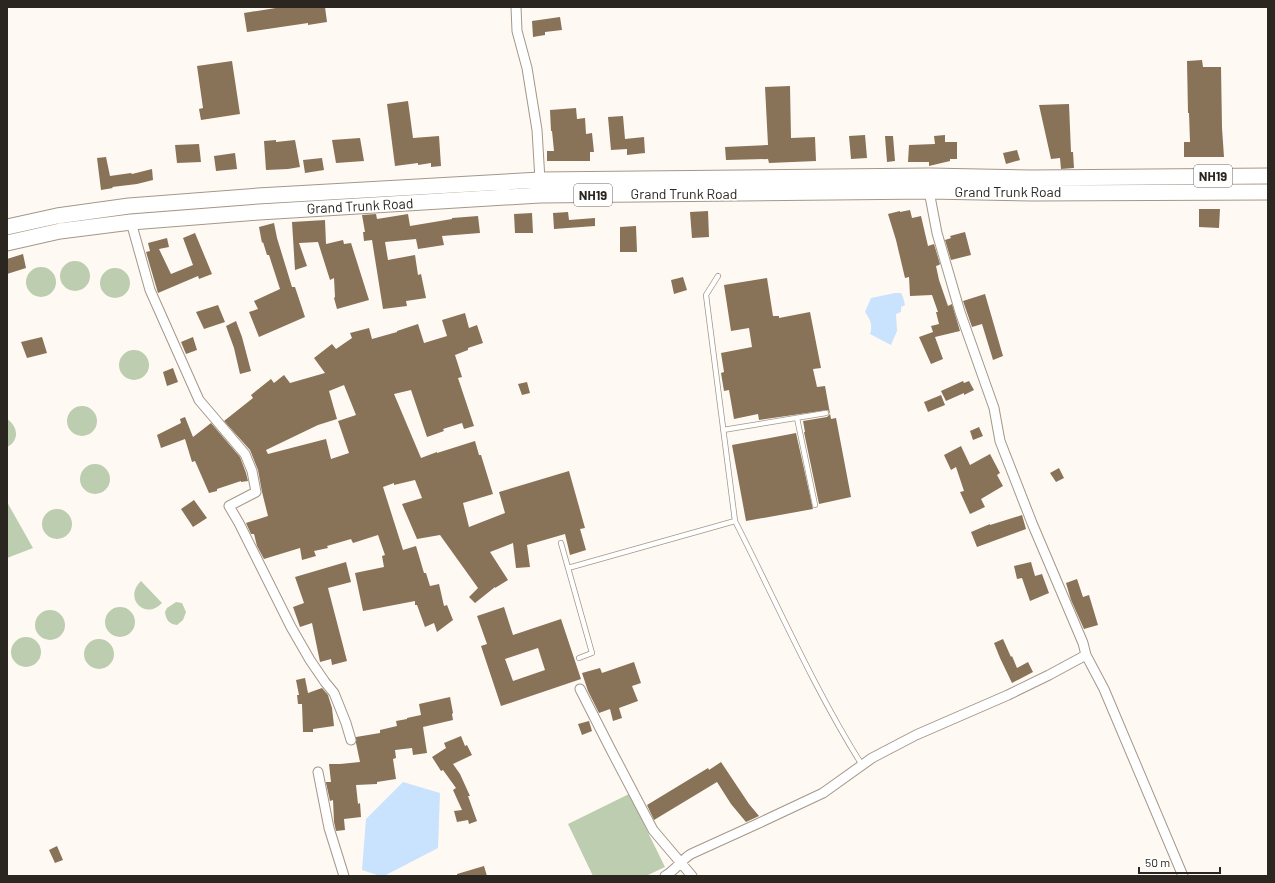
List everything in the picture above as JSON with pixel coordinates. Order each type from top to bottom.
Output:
[{"type":"highway","name":"Grand Trunk Road","points":[[7,227],[57,216],[129,206],[258,196],[540,180],[953,176],[1040,178],[1268,176]]},
{"type":"highway","points":[[953,176],[955,192]]},
{"type":"highway","points":[[1170,176],[1170,192]]},
{"type":"highway","points":[[733,178],[734,193]]},
{"type":"highway","points":[[592,179],[594,195]]},
{"type":"highway","points":[[371,190],[371,205]]},
{"type":"highway","name":"Grand Trunk Road","points":[[7,243],[60,231],[131,222],[259,212],[540,195],[929,191],[1040,193],[1268,192]]},
{"type":"highway","points":[[258,196],[259,212]]},
{"type":"street","points":[[516,7],[517,31],[527,68],[537,130],[540,180]]},
{"type":"street","points":[[929,191],[937,233],[960,312],[994,408],[1000,441],[1032,523],[1083,643],[1086,655],[1104,689],[1183,876]]},
{"type":"street","points":[[131,222],[150,290],[199,400],[245,454],[252,470],[256,492],[229,506],[240,523],[291,627],[310,660],[334,692],[351,740]]},
{"type":"street","points":[[665,876],[671,873],[685,857],[822,793],[862,765],[895,745],[1008,695],[1086,655]]},
{"type":"street","points":[[580,689],[654,830],[692,876]]},
{"type":"street","points":[[318,772],[329,828],[344,876]]},
{"type":"lane","points":[[718,276],[706,295],[735,521],[812,678],[862,765]]},
{"type":"lane","points":[[723,430],[826,413]]},
{"type":"lane","points":[[797,418],[815,505]]},
{"type":"lane","points":[[568,568],[735,521]]},
{"type":"lane","points":[[561,543],[592,653],[579,658]]},
{"type":"green space","points":[[75,261],[86,265],[90,276],[86,287],[75,291],[64,287],[60,276],[64,265]]},
{"type":"green space","points":[[41,267],[52,271],[56,282],[52,293],[41,297],[30,293],[26,282],[30,271]]},
{"type":"green space","points":[[115,268],[126,272],[130,283],[126,294],[115,298],[104,294],[100,283],[104,272]]},
{"type":"green space","points":[[134,350],[145,354],[149,365],[145,376],[134,380],[123,376],[119,365],[123,354]]},
{"type":"green space","points":[[82,406],[93,410],[97,421],[93,432],[82,436],[71,432],[67,421],[71,410]]},
{"type":"green space","points":[[7,419],[11,422],[15,429],[16,437],[7,447]]},
{"type":"green space","points":[[95,464],[106,468],[110,479],[106,490],[95,494],[84,490],[80,479],[84,468]]},
{"type":"green space","points":[[7,502],[33,548],[7,558]]},
{"type":"green space","points":[[57,509],[68,513],[72,524],[68,535],[57,539],[46,535],[42,524],[46,513]]},
{"type":"green space","points":[[141,581],[162,603],[155,608],[149,610],[143,608],[138,605],[135,600],[134,594]]},
{"type":"green space","points":[[176,602],[182,603],[186,612],[183,620],[177,625],[168,621],[165,612],[167,608]]},
{"type":"green space","points":[[120,607],[131,611],[135,622],[131,633],[120,637],[109,633],[105,622],[109,611]]},
{"type":"green space","points":[[50,610],[61,614],[65,625],[61,636],[50,640],[39,636],[35,625],[39,614]]},
{"type":"green space","points":[[26,637],[37,641],[41,652],[37,663],[26,667],[15,663],[11,652],[15,641]]},
{"type":"green space","points":[[99,639],[110,643],[114,654],[110,665],[99,669],[88,665],[84,654],[88,643]]},
{"type":"green space","points":[[629,794],[665,867],[646,876],[593,876],[568,824]]},
{"type":"water","points":[[901,293],[905,305],[901,307],[901,312],[896,314],[897,331],[891,345],[870,334],[870,322],[865,312],[871,298]]},
{"type":"water","points":[[403,782],[440,793],[438,848],[384,876],[362,870],[366,819]]},
{"type":"building","points":[[282,7],[325,7],[327,22],[308,25],[308,23],[247,32],[244,13]]},
{"type":"building","points":[[560,17],[562,30],[545,32],[545,35],[533,37],[532,21]]},
{"type":"building","points":[[1202,60],[1203,67],[1221,67],[1224,157],[1184,157],[1184,142],[1190,142],[1187,61]]},
{"type":"building","points":[[232,61],[240,114],[201,120],[199,109],[203,108],[197,66]]},
{"type":"building","points":[[790,86],[791,138],[815,137],[816,161],[769,163],[768,159],[726,160],[725,147],[768,145],[765,87]]},
{"type":"building","points":[[408,101],[413,138],[439,136],[441,166],[431,167],[431,163],[418,165],[418,163],[395,166],[387,104]]},
{"type":"building","points":[[1069,104],[1071,152],[1073,152],[1074,168],[1061,169],[1060,158],[1051,159],[1039,105]]},
{"type":"building","points":[[576,108],[577,119],[585,118],[586,134],[592,133],[594,152],[590,152],[590,161],[547,161],[547,151],[554,151],[550,110]]},
{"type":"building","points":[[623,116],[625,139],[644,137],[645,153],[627,155],[627,149],[611,150],[608,117]]},
{"type":"building","points":[[865,135],[867,158],[851,159],[849,136]]},
{"type":"building","points":[[945,135],[945,142],[957,142],[957,159],[950,159],[950,161],[929,166],[929,162],[908,162],[909,145],[935,144],[934,136]]},
{"type":"building","points":[[885,136],[893,136],[895,161],[887,162]]},
{"type":"building","points":[[360,138],[364,161],[336,163],[332,140]]},
{"type":"building","points":[[276,140],[276,142],[295,140],[300,167],[266,170],[264,141]]},
{"type":"building","points":[[199,144],[201,162],[177,163],[175,145]]},
{"type":"building","points":[[1017,150],[1020,160],[1006,164],[1003,153]]},
{"type":"building","points":[[235,153],[237,169],[216,171],[214,156]]},
{"type":"building","points":[[106,157],[110,176],[132,174],[152,169],[153,180],[101,190],[97,158]]},
{"type":"building","points":[[322,158],[324,170],[305,173],[303,160]]},
{"type":"building","points":[[1199,209],[1220,209],[1219,228],[1199,227]]},
{"type":"building","points":[[910,210],[912,218],[921,216],[928,246],[934,244],[940,264],[936,266],[939,280],[948,306],[952,304],[960,331],[935,337],[943,359],[931,364],[919,337],[933,332],[931,326],[939,324],[936,312],[938,312],[932,295],[910,296],[909,277],[905,278],[888,214]]},
{"type":"building","points":[[708,211],[709,237],[692,238],[690,212]]},
{"type":"building","points":[[568,212],[569,220],[595,218],[595,226],[554,229],[553,213]]},
{"type":"building","points":[[532,213],[533,233],[515,233],[514,214]]},
{"type":"building","points":[[376,214],[377,219],[408,214],[410,226],[452,218],[478,216],[480,233],[442,236],[444,245],[418,249],[416,239],[385,242],[388,260],[415,255],[418,275],[421,274],[426,298],[406,301],[407,306],[383,309],[372,240],[364,241],[363,232],[365,232],[362,215]]},
{"type":"building","points":[[325,220],[326,244],[343,240],[344,244],[351,243],[369,300],[337,309],[334,298],[334,278],[330,280],[318,242],[299,243],[307,266],[295,270],[292,222]]},
{"type":"building","points":[[274,223],[292,287],[295,287],[305,317],[259,337],[249,312],[258,309],[254,301],[280,289],[269,255],[267,255],[263,242],[262,243],[259,227]]},
{"type":"building","points":[[636,226],[637,252],[620,252],[620,227]]},
{"type":"building","points":[[965,232],[971,255],[951,260],[945,240],[951,238],[950,236]]},
{"type":"building","points":[[195,233],[212,274],[199,279],[198,276],[158,293],[146,252],[150,251],[148,243],[167,238],[169,247],[159,249],[171,274],[193,265],[183,238]]},
{"type":"building","points":[[23,254],[26,268],[7,274],[7,259]]},
{"type":"building","points":[[683,277],[687,290],[674,294],[671,280]]},
{"type":"building","points":[[767,278],[773,316],[779,316],[779,318],[810,312],[821,368],[813,369],[817,387],[825,386],[831,419],[836,418],[851,497],[819,504],[803,421],[827,417],[830,414],[828,410],[759,420],[758,414],[734,419],[729,390],[724,391],[721,373],[724,372],[721,353],[752,347],[749,328],[731,331],[724,285]]},
{"type":"building","points":[[985,294],[1003,356],[993,360],[982,324],[972,327],[963,301]]},
{"type":"building","points":[[218,305],[225,322],[204,329],[196,312]]},
{"type":"building","points":[[465,313],[469,328],[477,325],[483,343],[468,348],[468,350],[455,355],[462,377],[458,378],[474,426],[464,429],[462,423],[443,429],[444,431],[427,437],[411,390],[394,394],[421,458],[475,441],[493,494],[463,503],[469,527],[505,513],[499,492],[569,471],[585,528],[580,529],[586,550],[570,555],[565,534],[527,545],[530,567],[516,568],[513,543],[490,552],[508,580],[495,587],[475,603],[469,597],[478,588],[440,535],[417,539],[402,504],[422,498],[415,480],[394,485],[394,483],[383,487],[403,550],[416,546],[424,573],[426,573],[430,586],[439,584],[444,606],[447,605],[453,620],[437,632],[434,623],[425,627],[417,605],[415,605],[415,601],[363,611],[355,573],[384,567],[382,556],[385,555],[378,535],[353,543],[351,539],[327,546],[328,548],[314,551],[316,556],[302,560],[300,548],[264,559],[257,546],[254,534],[251,534],[246,523],[268,516],[258,470],[250,450],[224,421],[253,398],[251,395],[271,379],[274,383],[284,375],[290,383],[325,373],[314,358],[332,344],[336,349],[352,338],[350,333],[369,328],[372,339],[418,324],[424,343],[447,336],[442,320]],"holes":[[[344,385],[356,415],[338,421],[349,453],[331,459],[326,439],[268,454],[266,450],[318,425],[337,419],[329,391]]]},
{"type":"building","points":[[236,321],[251,371],[240,374],[234,348],[226,326]]},
{"type":"building","points":[[42,337],[47,353],[27,358],[21,342]]},
{"type":"building","points":[[193,337],[197,350],[186,354],[181,342]]},
{"type":"building","points":[[173,368],[178,382],[167,386],[163,372]]},
{"type":"building","points":[[963,381],[964,383],[969,381],[974,390],[946,401],[941,391]]},
{"type":"building","points":[[527,382],[530,393],[522,395],[518,384]]},
{"type":"building","points":[[941,395],[945,405],[928,412],[924,402]]},
{"type":"building","points":[[185,417],[193,437],[211,423],[240,457],[248,481],[241,481],[209,493],[195,461],[192,462],[185,439],[161,448],[157,435],[181,423],[180,419]]},
{"type":"building","points":[[979,427],[983,436],[973,440],[970,431]]},
{"type":"building","points":[[796,433],[813,509],[746,521],[732,445]]},
{"type":"building","points":[[961,446],[970,465],[990,454],[1000,473],[997,475],[1003,486],[981,499],[985,507],[970,514],[960,492],[964,491],[956,467],[951,470],[944,455]]},
{"type":"building","points":[[1059,468],[1064,478],[1056,482],[1050,473]]},
{"type":"building","points":[[194,500],[207,518],[193,527],[181,509]]},
{"type":"building","points":[[1022,515],[1026,529],[977,547],[971,532],[990,524]]},
{"type":"building","points":[[346,562],[351,582],[328,588],[347,661],[332,665],[331,659],[320,662],[312,623],[300,627],[293,607],[304,603],[295,577]]},
{"type":"building","points":[[1031,562],[1035,576],[1042,574],[1049,593],[1030,601],[1022,578],[1017,579],[1014,566]]},
{"type":"building","points":[[1077,579],[1083,597],[1089,595],[1098,625],[1084,629],[1071,600],[1066,583]]},
{"type":"building","points":[[504,607],[513,635],[561,619],[581,679],[501,706],[481,646],[487,644],[477,616]],"holes":[[[538,648],[545,670],[513,681],[505,659]]]},
{"type":"building","points":[[1003,639],[1017,668],[1028,662],[1033,672],[1012,683],[994,643]]},
{"type":"building","points":[[634,662],[641,683],[632,686],[638,701],[619,708],[622,718],[613,721],[610,709],[599,713],[588,691],[582,673],[600,668],[602,673]]},
{"type":"building","points":[[305,678],[308,693],[322,688],[328,695],[332,708],[334,726],[313,729],[313,732],[303,732],[302,704],[298,704],[297,695],[299,695],[296,680]]},
{"type":"building","points":[[450,697],[453,720],[423,727],[427,753],[413,755],[412,748],[395,750],[396,758],[393,759],[396,779],[377,782],[377,784],[356,785],[361,817],[344,819],[345,830],[336,831],[333,800],[330,801],[326,783],[331,782],[329,764],[360,762],[356,737],[380,733],[380,730],[397,726],[396,721],[421,715],[419,704]]},
{"type":"building","points":[[589,721],[592,731],[582,735],[578,724]]},
{"type":"building","points":[[461,736],[465,746],[467,745],[472,755],[453,764],[460,774],[470,796],[468,796],[477,821],[469,824],[468,820],[457,822],[454,811],[462,810],[453,790],[456,788],[443,770],[441,771],[432,757],[446,748],[444,743]]},
{"type":"building","points":[[721,762],[749,804],[759,816],[746,822],[731,804],[717,782],[654,820],[647,805],[708,768],[709,770]]},
{"type":"building","points":[[57,846],[63,860],[55,863],[49,850]]},
{"type":"building","points":[[484,866],[487,876],[457,876],[457,874]]}]
